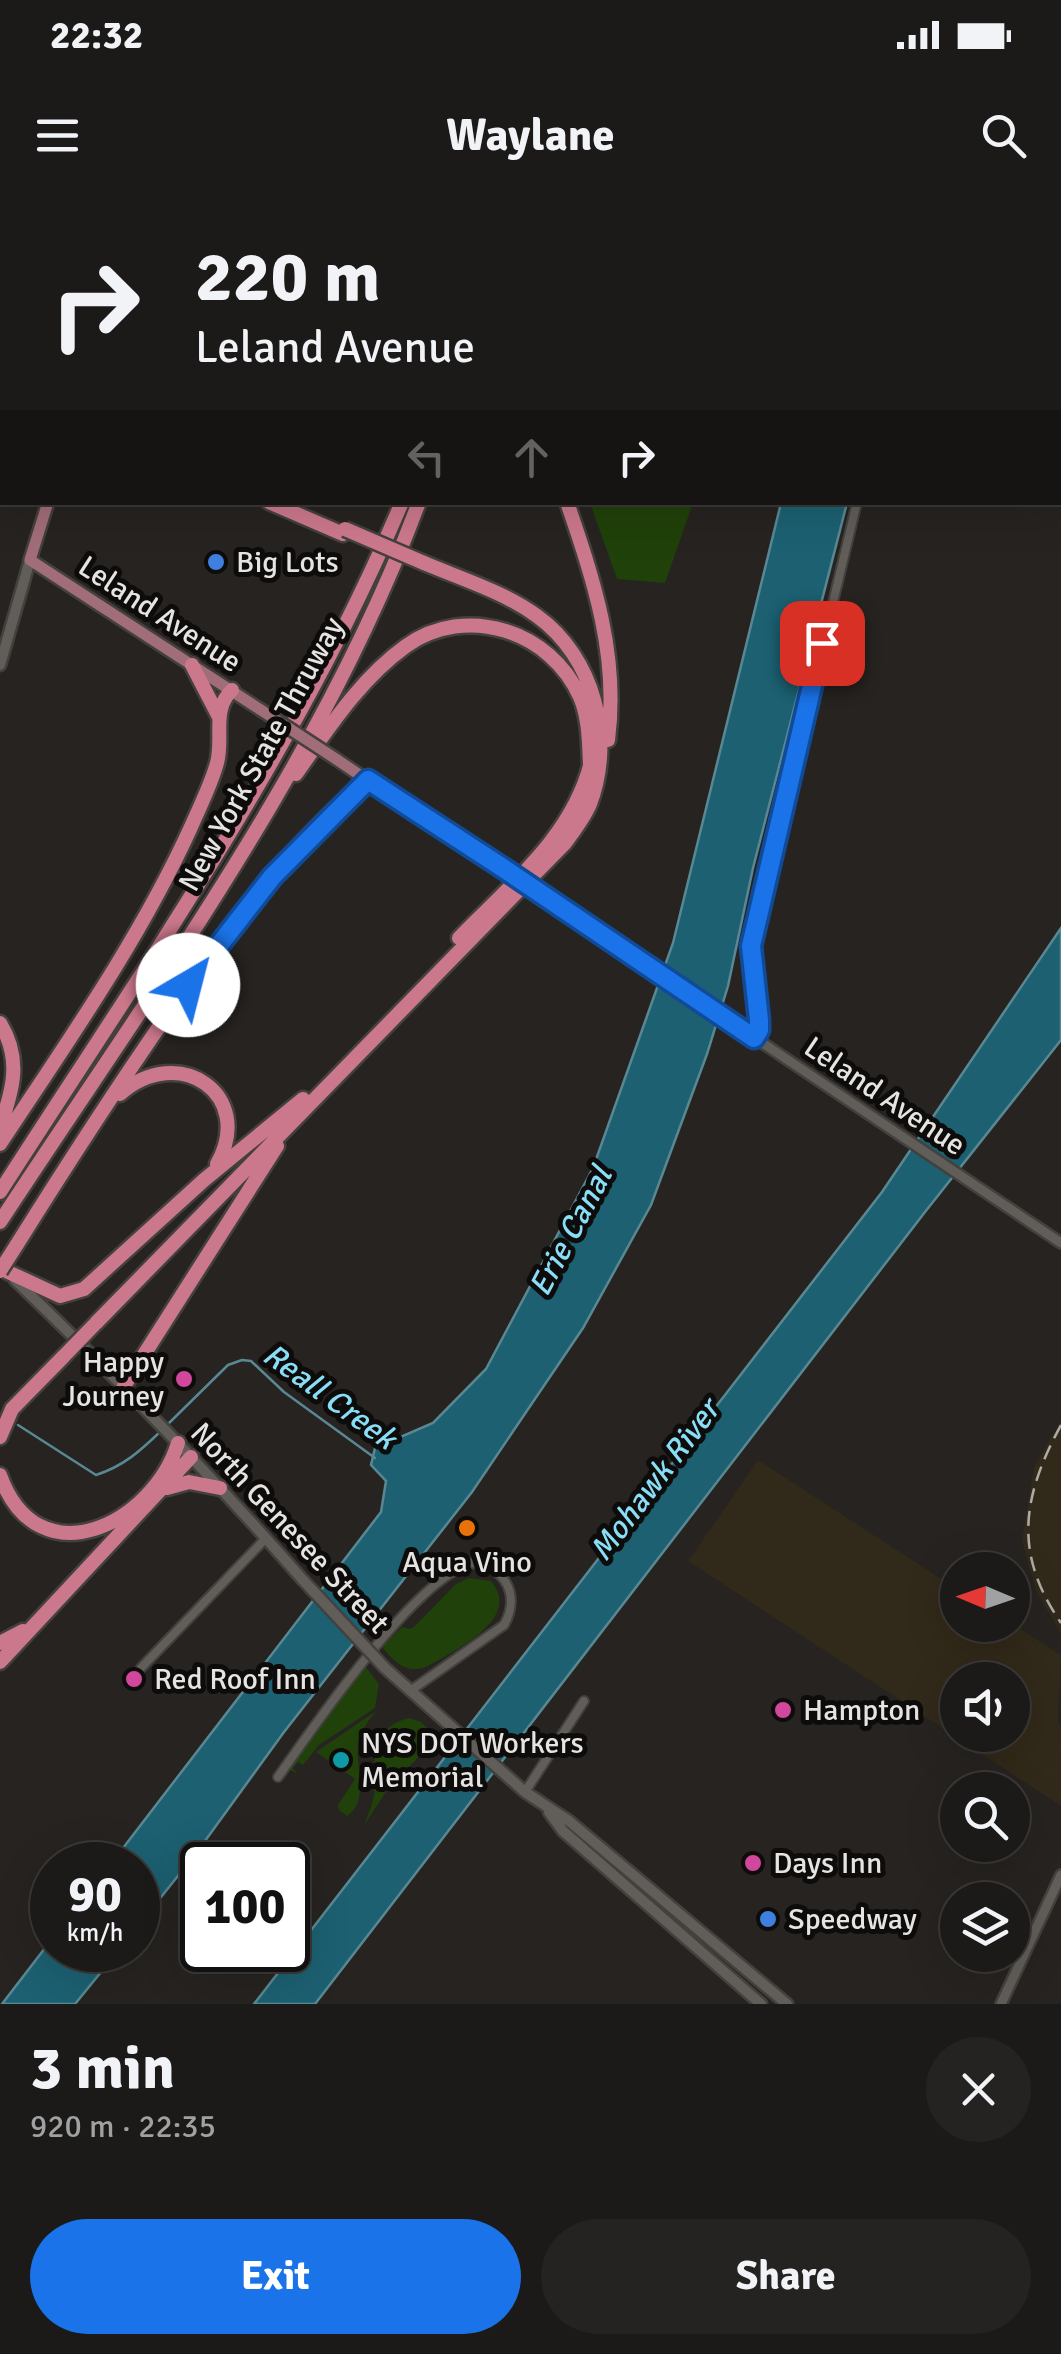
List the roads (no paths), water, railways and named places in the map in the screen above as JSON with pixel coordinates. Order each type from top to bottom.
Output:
[{"type":"highway","points":[[92,1322],[565,843],[590,804],[595,784],[600,757],[597,708],[587,679],[559,635],[518,603],[277,505]]},
{"type":"highway","points":[[290,505],[344,531]]},
{"type":"highway","name":"New York State Thruway","points":[[0,1192],[252,800],[332,653],[397,505]]},
{"type":"highway","name":"New York State Thruway","points":[[0,1222],[246,844],[326,706],[418,505]]},
{"type":"highway","points":[[568,505],[600,605],[609,647],[609,736],[595,784]]},
{"type":"highway","points":[[0,1411],[92,1322],[558,835],[572,814],[590,765],[594,737],[592,714],[576,672],[556,642],[524,614],[423,565]]},
{"type":"highway","points":[[246,844],[359,690],[408,644],[439,630],[477,625],[499,628],[539,647],[562,668],[582,701],[590,765]]},
{"type":"highway","points":[[192,665],[219,718]]},
{"type":"highway","points":[[0,1144],[115,967],[171,869],[218,761],[222,701],[232,690]]},
{"type":"highway","points":[[311,1093],[204,1180],[96,1279],[73,1294],[49,1293],[6,1273],[16,1246],[168,1013],[230,929],[293,855],[368,780]]},
{"type":"highway","points":[[0,1023],[14,1059],[14,1081],[0,1127]]},
{"type":"highway","points":[[105,1108],[128,1087],[157,1072],[188,1074],[202,1080],[223,1106],[228,1133],[224,1152],[204,1180]]},
{"type":"highway","points":[[124,1386],[301,1112]]},
{"type":"highway","points":[[0,1437],[12,1410],[61,1354]]},
{"type":"highway","points":[[0,1475],[14,1504],[38,1524],[58,1532],[81,1534],[118,1521],[149,1493],[164,1476],[174,1439]]},
{"type":"highway","points":[[0,1662],[191,1457]]},
{"type":"highway","points":[[162,1491],[189,1482],[220,1488]]},
{"type":"highway","points":[[0,1643],[40,1620]]},
{"type":"main road","points":[[0,666],[47,505]]},
{"type":"main road","points":[[0,640],[30,560]]},
{"type":"main road","name":"Leland Avenue","points":[[30,560],[368,780]]},
{"type":"main road","name":"North Genesee Street","points":[[6,1273],[124,1386],[410,1692],[526,1792],[569,1821],[787,2004]]},
{"type":"main road","name":"North Genesee Street","points":[[545,1807],[564,1831],[761,2004]]},
{"type":"street","points":[[754,1038],[759,1020],[751,946],[856,505]]},
{"type":"street","name":"Leland Avenue","points":[[368,780],[1061,1244]]},
{"type":"street","points":[[141,1668],[266,1538]]},
{"type":"street","points":[[278,1777],[376,1645],[457,1568],[482,1564],[504,1578],[512,1608],[504,1624],[410,1692]]},
{"type":"street","points":[[526,1792],[584,1702]]},
{"type":"street","points":[[1000,2004],[1061,1875]]},
{"type":"street","points":[[761,2004],[772,1991]]},
{"type":"water","name":"Erie Canal","points":[[781,505],[846,505],[753,868],[728,986],[651,1205],[583,1328],[472,1492],[284,1732],[204,1842],[180,1842],[180,1873],[160,1898],[160,1842],[128,1842],[381,1512],[386,1481],[371,1465],[375,1448],[433,1423],[486,1369],[593,1168],[673,943]]},
{"type":"water","points":[[1061,928],[1061,1040],[315,2004],[254,2004],[279,1972],[310,1972],[310,1932],[882,1192]]},
{"type":"water","points":[[30,1968],[30,1972],[101,1972],[75,2004],[2,2004]]},
{"type":"waterway","name":"Reall Creek","points":[[167,1425],[228,1365],[251,1361],[284,1392],[375,1458]]},
{"type":"waterway","name":"Reall Creek","points":[[18,1425],[96,1475],[131,1457],[161,1431]]},
{"type":"railway","points":[[1061,1425],[1038,1476],[1028,1525],[1035,1573],[1061,1623]]},
{"type":"place","name":"Big Lots","points":[[216,562]]},
{"type":"place","name":"Happy Journey","points":[[184,1379]]},
{"type":"place","name":"Aqua Vino","points":[[467,1528]]},
{"type":"place","name":"Red Roof Inn","points":[[134,1679]]},
{"type":"place","name":"Hampton","points":[[783,1710]]},
{"type":"place","name":"NYS DOT Workers Memorial","points":[[341,1760]]},
{"type":"place","name":"Days Inn","points":[[753,1863]]},
{"type":"place","name":"Speedway","points":[[768,1919]]},
{"type":"water label","name":"Mohawk River","points":[[654,1480]]}]
